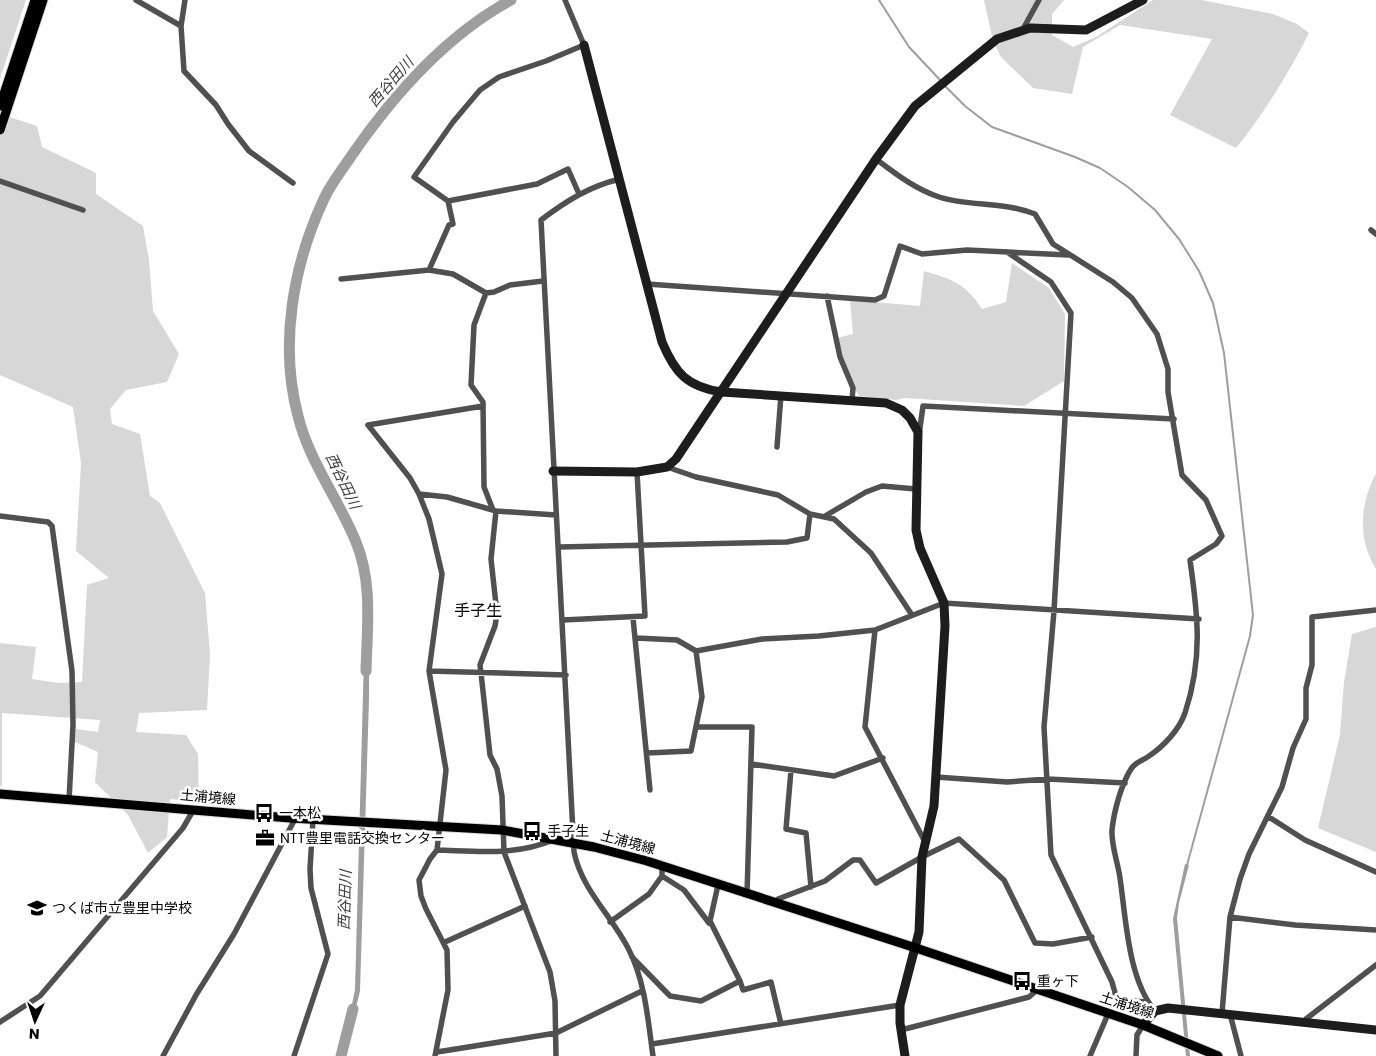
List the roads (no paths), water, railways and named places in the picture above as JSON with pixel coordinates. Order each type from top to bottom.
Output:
[{"type":"main road","points":[[0,106],[35,0]]},
{"type":"main road","points":[[0,130],[43,0]]},
{"type":"main road","name":"土浦境線","points":[[0,794],[296,819],[502,830],[574,842],[618,852],[916,948],[1143,1025],[1218,1056]]},
{"type":"street","points":[[136,0],[181,26]]},
{"type":"street","points":[[185,0],[181,26],[184,71],[216,105],[249,151],[292,183]]},
{"type":"street","points":[[565,0],[584,44],[662,342],[671,362],[682,376],[698,387],[722,392],[852,400],[886,404],[902,410],[915,427],[919,438]]},
{"type":"street","points":[[1023,29],[1039,0]]},
{"type":"street","points":[[667,467],[676,459],[722,392],[903,120],[942,83],[988,44],[1023,29],[1086,30],[1143,0]]},
{"type":"street","points":[[429,270],[449,225],[453,224],[448,201],[414,177],[480,90],[499,77],[546,61],[584,44]]},
{"type":"street","points":[[876,159],[903,179],[941,197],[995,204],[1035,214],[1053,244],[1113,282],[1132,298],[1158,334],[1167,362],[1168,392],[1182,475],[1206,500],[1222,536],[1216,544],[1190,560],[1199,619],[1195,670],[1184,715],[1176,730],[1164,743],[1149,757],[1135,763],[1125,783],[1112,832],[1127,936],[1146,1002],[1155,1011]]},
{"type":"street","points":[[448,201],[537,184],[568,169],[579,194]]},
{"type":"street","points":[[620,179],[594,186],[541,220],[553,471],[559,546],[576,857],[582,874],[632,957],[670,996],[701,1001],[740,981]]},
{"type":"street","points":[[0,181],[84,210]]},
{"type":"street","points":[[647,284],[875,300],[884,296],[900,246],[922,254],[966,250],[1070,255]]},
{"type":"street","points":[[1007,252],[1051,282],[1071,313],[1054,611],[1044,727],[1051,855],[1092,937],[1112,982],[1117,1000],[1146,1002]]},
{"type":"street","points":[[341,279],[429,270],[454,274],[486,293],[494,292],[510,285],[543,281]]},
{"type":"street","points":[[486,293],[474,325],[470,385],[483,406],[484,487],[494,510],[491,559],[497,614],[495,626],[480,665],[480,672],[490,755],[497,769],[502,796],[504,852],[550,972],[554,990],[556,1056]]},
{"type":"street","points":[[827,296],[840,357],[854,388],[852,400]]},
{"type":"street","points":[[777,446],[781,396]]},
{"type":"street","points":[[483,406],[368,425],[410,478],[419,494],[429,519],[442,574],[430,671],[446,770],[437,850],[419,880],[421,896],[432,924],[444,942],[449,987],[436,1054],[556,1033],[642,991]]},
{"type":"street","points":[[905,1056],[900,1030],[900,1005],[916,948],[920,924],[922,857],[934,806],[945,626],[944,603],[920,548],[916,530],[916,490],[923,406],[1174,419]]},
{"type":"street","points":[[553,471],[637,472],[667,467],[696,478],[778,496],[810,514],[834,519],[871,553],[912,615]]},
{"type":"street","points":[[563,620],[645,616],[637,472]]},
{"type":"street","points":[[825,516],[866,492],[882,486],[916,490]]},
{"type":"street","points":[[419,494],[447,497],[494,510],[556,514]]},
{"type":"street","points":[[559,546],[787,542],[807,538],[810,514]]},
{"type":"street","points":[[0,516],[48,522],[52,526],[72,671],[73,734],[69,800]]},
{"type":"street","points":[[636,638],[677,640],[696,651],[762,639],[819,636],[874,630],[944,603],[1199,619]]},
{"type":"street","points":[[1241,1056],[1226,1014],[1230,917],[1249,854],[1269,817],[1282,787],[1293,748],[1306,720],[1306,688],[1312,665],[1312,617],[1376,610]]},
{"type":"street","points":[[633,618],[650,790]]},
{"type":"street","points":[[874,630],[865,727],[883,758],[925,842]]},
{"type":"street","points":[[647,753],[690,752],[702,697],[696,651]]},
{"type":"street","points":[[430,671],[566,675]]},
{"type":"street","points":[[696,727],[752,727],[747,894]]},
{"type":"street","points":[[751,764],[834,776],[883,758]]},
{"type":"street","points":[[790,770],[786,829],[806,833],[811,887]]},
{"type":"street","points":[[936,777],[1007,782],[1048,779],[1125,783]]},
{"type":"street","points":[[0,1022],[40,996],[184,828],[194,809]]},
{"type":"street","points":[[1269,817],[1305,840],[1376,872]]},
{"type":"street","points":[[163,1056],[196,995],[234,934],[296,819]]},
{"type":"street","points":[[294,1056],[328,954],[311,888],[312,820]]},
{"type":"street","points":[[437,850],[504,852],[526,849],[555,839]]},
{"type":"street","points":[[776,904],[778,899],[825,881],[853,860],[860,860],[876,883],[955,840],[963,841],[1004,880],[1035,943],[1054,944],[1092,937]]},
{"type":"street","points":[[610,922],[650,894],[662,876],[662,866]]},
{"type":"street","points":[[662,876],[684,890],[711,925],[743,990],[771,982],[781,1024]]},
{"type":"street","points":[[711,925],[710,913],[718,885]]},
{"type":"street","points":[[444,942],[525,906]]},
{"type":"street","points":[[1230,917],[1295,925],[1376,930]]},
{"type":"street","points":[[632,957],[642,991],[653,1056]]},
{"type":"street","points":[[1305,1023],[1306,1019],[1376,965]]},
{"type":"street","points":[[900,1030],[1029,997],[1037,990]]},
{"type":"street","points":[[652,1044],[900,1005]]},
{"type":"street","points":[[1136,1056],[1137,1035],[1143,1025],[1155,1011],[1168,1008],[1376,1030]]},
{"type":"street","points":[[1090,1056],[1108,1014]]},
{"type":"waterway","name":"西谷田川","points":[[366,671],[368,606],[365,573],[349,526],[316,464],[303,433],[292,389],[290,334],[292,306],[297,279],[304,252],[326,195],[368,132],[422,68],[464,31],[487,14],[511,0]]},
{"type":"waterway","points":[[879,0],[909,47],[941,81]]},
{"type":"waterway","points":[[944,85],[965,106],[992,127],[1100,168],[1128,187],[1155,210],[1179,239],[1199,271],[1213,303],[1224,353],[1253,615],[1250,636],[1187,865]]},
{"type":"waterway","name":"西谷田川","points":[[341,1056],[353,1009]]},
{"type":"place","name":"一本松","points":[[264,813]]},
{"type":"place","name":"手子生","points":[[532,831]]},
{"type":"place","name":"NTT豊里電話交換センター","points":[[265,838]]},
{"type":"place","name":"つくば市立豊里中学校","points":[[37,908]]},
{"type":"place","name":"重ヶ下","points":[[1022,981]]},
{"type":"district","name":"手子生","points":[[478,610]]}]
